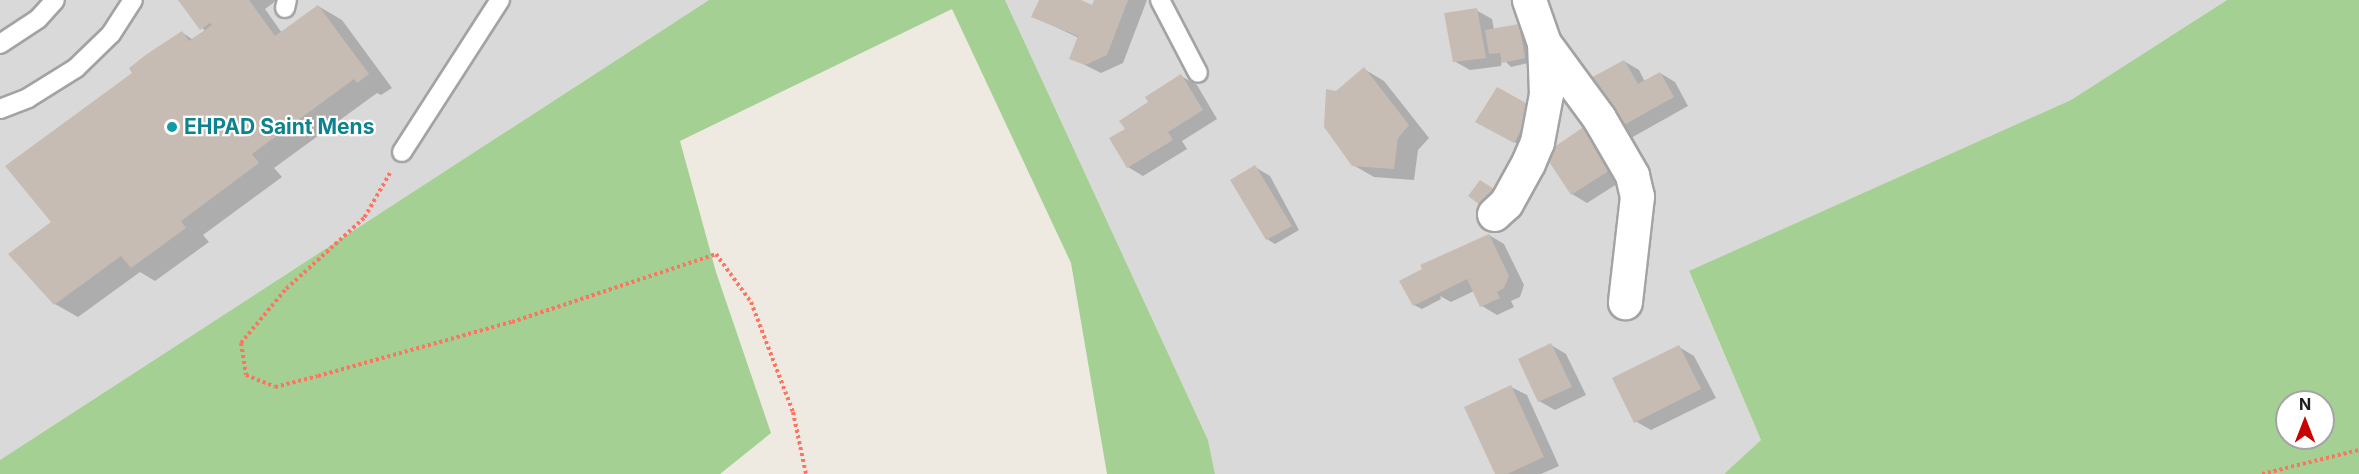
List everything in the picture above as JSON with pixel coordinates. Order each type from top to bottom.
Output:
[{"type":"street","points":[[1494,214],[1506,203],[1537,142],[1546,93],[1544,43],[1529,0]]},
{"type":"street","points":[[1544,43],[1599,118],[1632,175],[1637,196],[1625,302]]},
{"type":"lane","points":[[0,44],[38,19],[56,0]]},
{"type":"lane","points":[[0,110],[28,98],[76,68],[111,34],[133,0]]},
{"type":"lane","points":[[402,152],[500,0]]},
{"type":"lane","points":[[1160,0],[1198,73]]},
{"type":"path","points":[[402,152],[364,218],[285,290],[241,343],[246,375],[275,387],[318,376],[512,322],[716,254],[751,302],[793,412],[806,474]]},
{"type":"path","points":[[2262,474],[2359,450]]},
{"type":"shaded area","points":[[0,0],[709,0],[0,460]]},
{"type":"shaded area","points":[[1005,0],[2227,0],[2071,100],[1689,272],[1761,440],[1724,474],[1215,474],[1208,440]]},
{"type":"green space","points":[[709,0],[1005,0],[1208,440],[1215,474],[1107,474],[1071,263],[952,9],[680,141],[716,272],[771,433],[720,474],[0,474],[0,460]]},
{"type":"green space","points":[[2227,0],[2359,0],[2359,474],[1724,474],[1761,440],[1689,271],[2071,100]]},
{"type":"building","name":"EHPAD Saint Mens","points":[[178,0],[249,0],[275,36],[318,5],[369,74],[357,83],[354,79],[252,154],[259,163],[181,221],[186,228],[131,268],[121,256],[54,305],[8,254],[51,222],[5,166],[132,73],[129,68],[147,54],[182,31],[189,41],[212,25],[210,23],[200,30]]},
{"type":"building","points":[[1039,0],[1081,0],[1092,5],[1094,0],[1128,0],[1107,55],[1085,65],[1069,59],[1078,36],[1031,17]]},
{"type":"building","points":[[1477,8],[1486,58],[1453,62],[1444,13]]},
{"type":"building","points":[[1519,24],[1525,58],[1502,63],[1500,53],[1489,54],[1485,30]]},
{"type":"building","points":[[1624,60],[1638,84],[1660,72],[1674,97],[1615,130],[1587,80]]},
{"type":"building","points":[[1364,67],[1409,125],[1398,138],[1394,169],[1352,166],[1324,127],[1326,89],[1336,91]]},
{"type":"building","points":[[1181,74],[1203,110],[1168,132],[1173,140],[1127,168],[1109,138],[1125,129],[1119,121],[1148,102],[1145,97]]},
{"type":"building","points":[[1497,87],[1533,107],[1514,143],[1475,122]]},
{"type":"building","points":[[1585,126],[1613,168],[1571,195],[1544,154]]},
{"type":"building","points":[[1255,165],[1292,226],[1266,240],[1230,180]]},
{"type":"building","points":[[1480,180],[1497,191],[1484,208],[1468,196]]},
{"type":"building","points":[[1489,234],[1509,276],[1504,288],[1497,292],[1500,298],[1480,307],[1467,279],[1413,306],[1399,281],[1422,269],[1420,265]]},
{"type":"building","points":[[1551,343],[1572,387],[1538,402],[1518,359]]},
{"type":"building","points":[[1679,345],[1701,389],[1634,423],[1612,378]]},
{"type":"building","points":[[1511,385],[1544,457],[1507,474],[1495,474],[1464,407]]},
{"type":"place","name":"EHPAD Saint Mens","points":[[172,127]]}]
